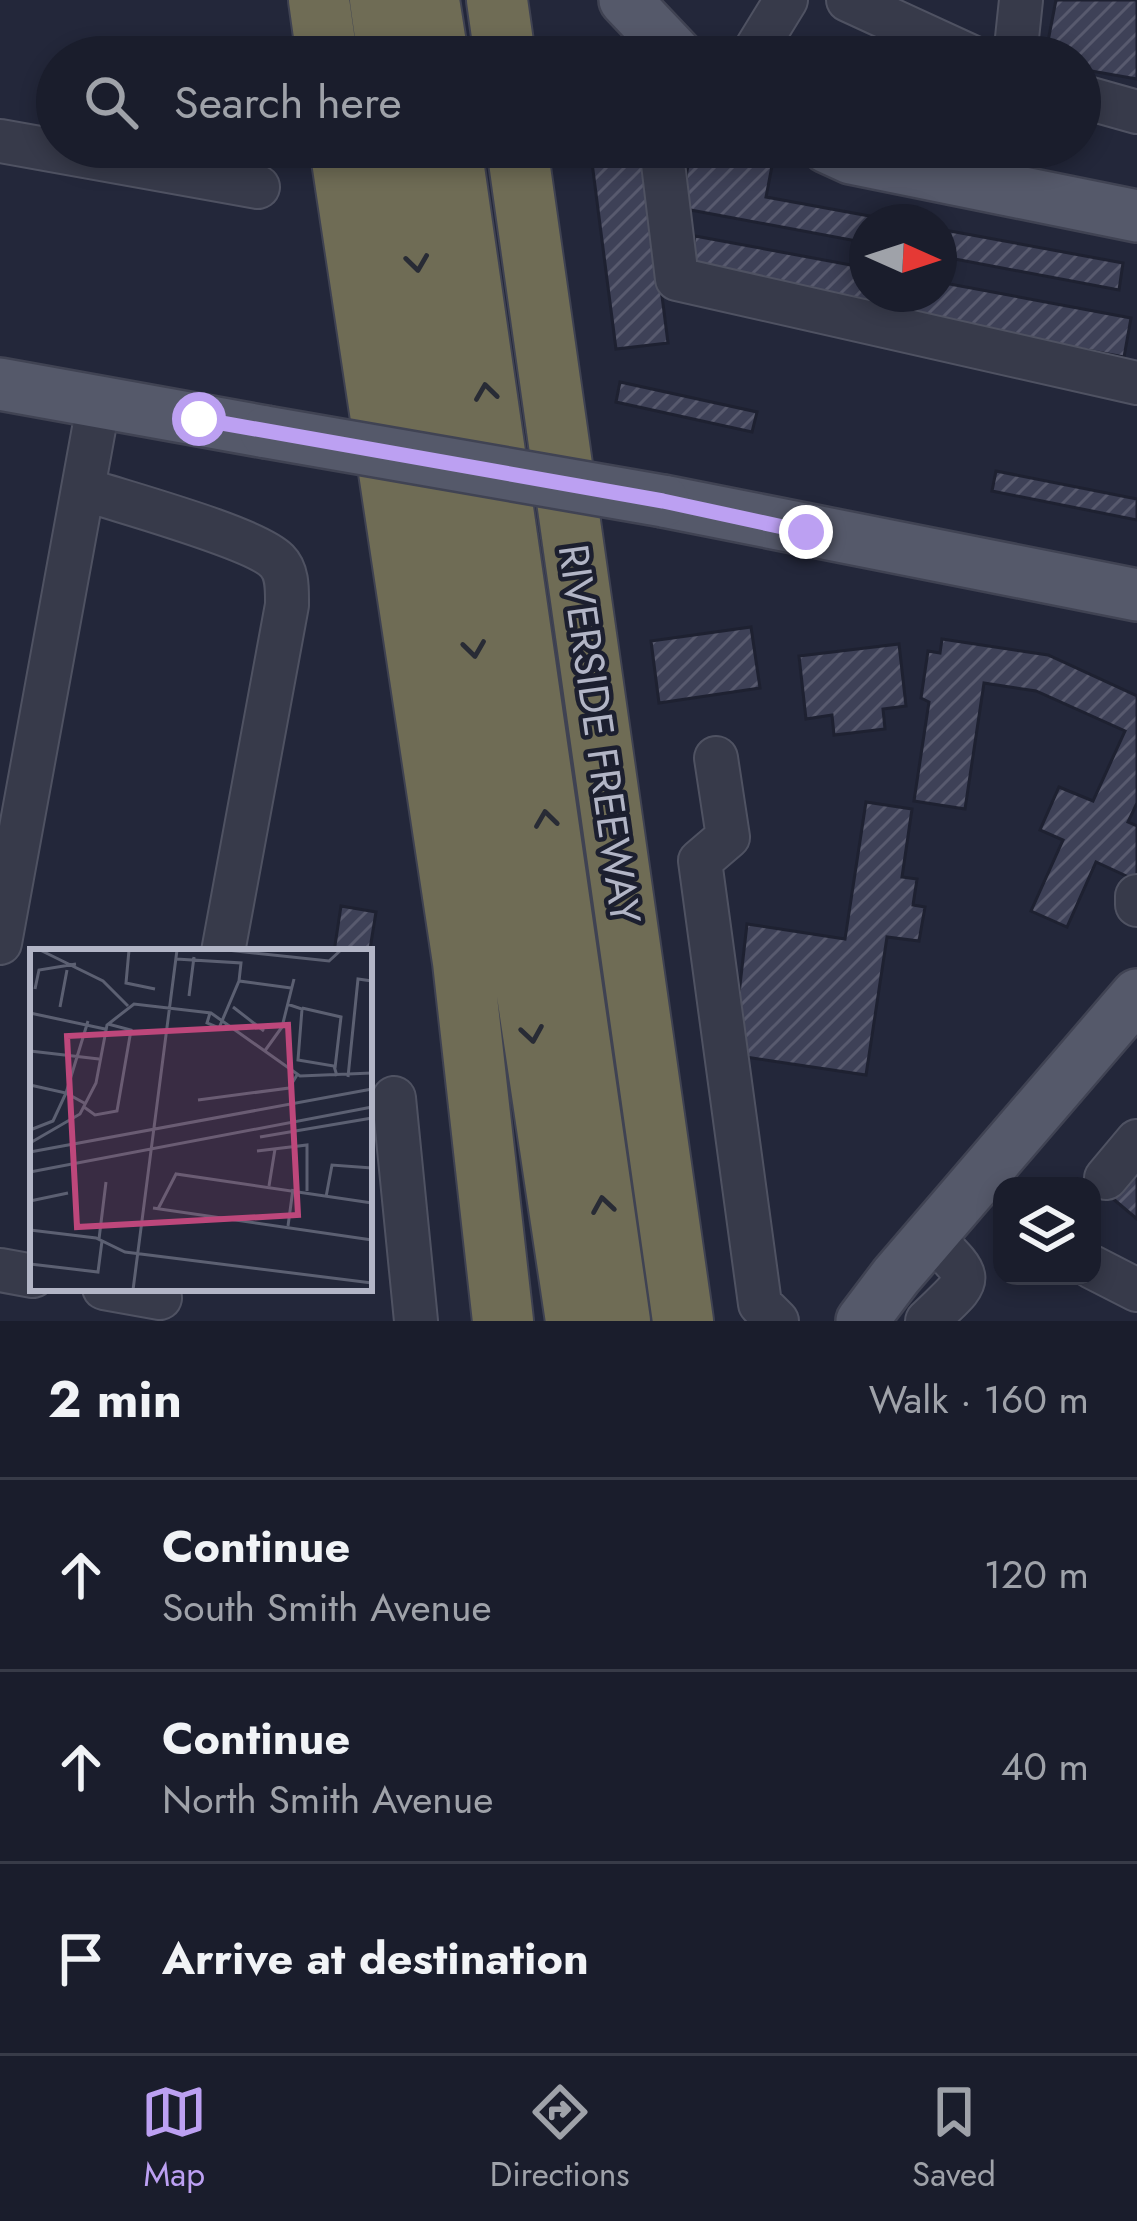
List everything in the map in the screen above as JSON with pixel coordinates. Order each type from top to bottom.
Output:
[{"type":"highway","points":[[319,0],[324,36]]},
{"type":"highway","points":[[380,0],[385,36]]},
{"type":"highway","points":[[429,0],[435,36]]},
{"type":"highway","points":[[497,0],[502,36]]},
{"type":"highway","points":[[343,168],[463,962],[503,1321]]},
{"type":"highway","points":[[403,168],[576,1321]]},
{"type":"highway","points":[[454,168],[620,1321]]},
{"type":"highway","name":"RIVERSIDE FREEWAY","points":[[521,168],[683,1321]]},
{"type":"main road","points":[[625,0],[659,36]]},
{"type":"main road","points":[[1000,168],[1137,216]]},
{"type":"main road","points":[[0,384],[663,501],[1137,596]]},
{"type":"main road","points":[[996,1177],[1137,995]]},
{"type":"main road","points":[[862,1321],[930,1236],[993,1181]]},
{"type":"street","points":[[764,36],[785,0]]},
{"type":"street","points":[[848,0],[926,36]]},
{"type":"street","points":[[1017,36],[1021,0]]},
{"type":"street","points":[[1101,102],[1137,112]]},
{"type":"street","points":[[0,141],[36,147]]},
{"type":"street","points":[[151,168],[258,187]]},
{"type":"street","points":[[663,168],[676,279],[1137,383]]},
{"type":"street","points":[[0,943],[99,401]]},
{"type":"street","points":[[83,489],[251,544],[281,564],[287,583],[224,949]]},
{"type":"street","points":[[716,758],[728,837],[700,861],[760,1304],[777,1321]]},
{"type":"street","points":[[1137,896],[1137,905]]},
{"type":"street","points":[[394,1098],[386,1198],[416,1321]]},
{"type":"street","points":[[1106,1178],[1137,1142]]},
{"type":"street","points":[[927,1321],[964,1287],[966,1277],[930,1236]]},
{"type":"street","points":[[0,1270],[30,1275]]},
{"type":"street","points":[[1101,1272],[1137,1290]]},
{"type":"street","points":[[116,1291],[159,1302]]},
{"type":"building","points":[[1056,0],[1137,0],[1137,79],[1101,73],[1101,36],[1049,36]]},
{"type":"building","points":[[593,168],[646,168],[668,343],[616,349]]},
{"type":"building","points":[[688,168],[772,168],[766,197],[849,212],[849,240],[680,208]]},
{"type":"building","points":[[957,232],[1123,263],[1119,290],[957,259]]},
{"type":"building","points":[[695,236],[849,265],[849,305],[688,275]]},
{"type":"building","points":[[957,285],[1131,318],[1124,357],[885,312],[957,312]]},
{"type":"building","points":[[620,382],[757,412],[752,432],[616,402]]},
{"type":"building","points":[[996,471],[1137,499],[1137,520],[992,491]]},
{"type":"building","points":[[751,627],[760,688],[659,703],[651,641]]},
{"type":"building","points":[[942,639],[1048,655],[1137,696],[1137,803],[1128,822],[1137,826],[1137,875],[1135,880],[1096,862],[1067,927],[1031,911],[1063,840],[1040,830],[1059,787],[1093,801],[1125,731],[1036,691],[984,683],[965,809],[914,801],[929,702],[921,698],[928,651],[940,653]]},
{"type":"building","points":[[899,644],[906,706],[883,709],[885,729],[834,735],[832,715],[806,719],[799,656]]},
{"type":"building","points":[[866,802],[912,809],[902,877],[917,879],[913,905],[925,907],[919,941],[887,937],[866,1075],[732,1055],[747,924],[845,939]]},
{"type":"building","points":[[341,906],[376,912],[370,949],[334,949]]},
{"type":"building","points":[[1137,1167],[1137,1219],[1111,1197]]},
{"type":"route","points":[[199,419],[663,501],[806,532]]}]
